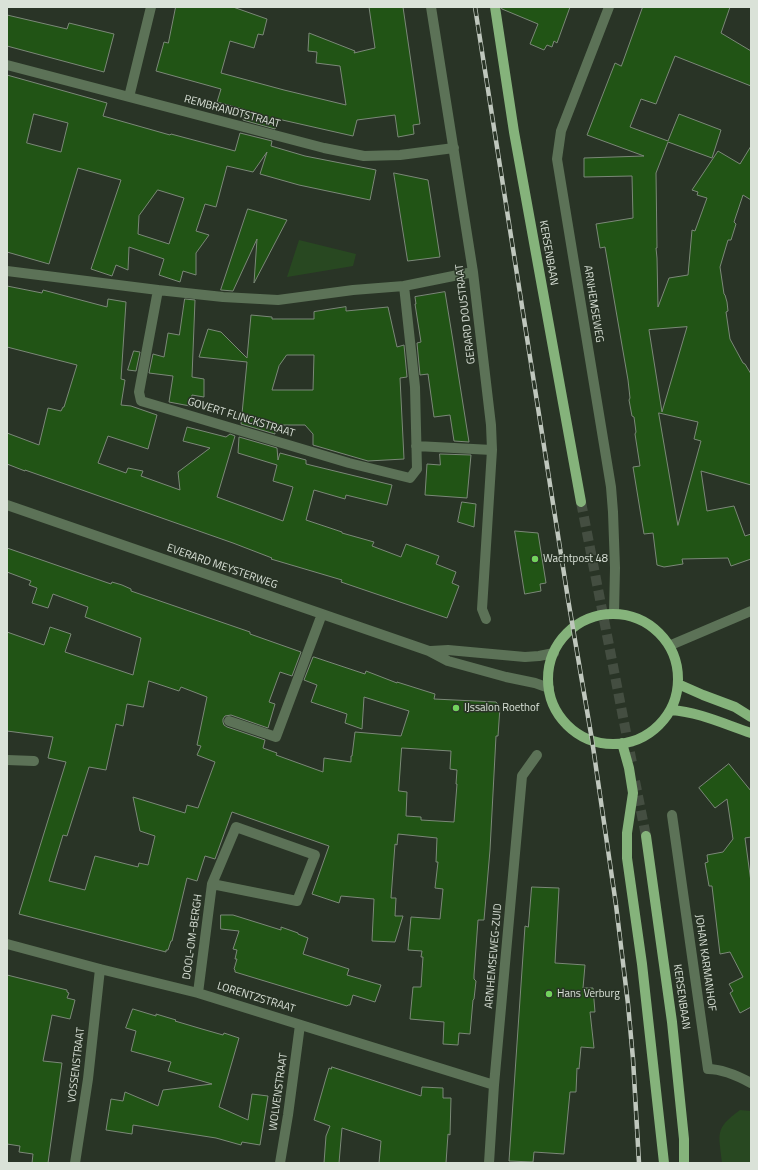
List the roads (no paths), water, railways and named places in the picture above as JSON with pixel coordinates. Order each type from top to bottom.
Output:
[{"type":"main road","name":"KERSENBAAN","points":[[495,7],[514,132],[581,502]]},
{"type":"main road","points":[[614,614],[631,616],[648,624],[672,645],[677,666],[678,684],[676,697],[662,722],[650,732],[637,739],[622,743],[607,743],[592,740],[579,734],[568,725],[559,714],[549,688],[548,676],[550,664],[562,638],[586,619],[599,615],[614,614]]},
{"type":"main road","points":[[678,684],[736,707],[751,717]]},
{"type":"main road","points":[[670,710],[685,711],[697,714],[751,733]]},
{"type":"main road","points":[[622,743],[629,768],[633,793],[627,833],[627,858],[642,964],[664,1163]]},
{"type":"main road","name":"KERSENBAAN","points":[[646,836],[672,1022],[684,1139],[684,1163]]},
{"type":"street","points":[[129,97],[151,7]]},
{"type":"street","name":"GERARD DOUSTRAAT","points":[[431,7],[473,272],[491,425],[492,450],[482,609],[486,619]]},
{"type":"street","name":"ARNHEMSEWEG","points":[[608,7],[561,131],[557,159],[611,487],[615,568],[614,614]]},
{"type":"street","name":"REMBRANDTSTRAAT","points":[[7,64],[324,148],[364,156],[400,155],[454,148]]},
{"type":"street","points":[[7,271],[223,297],[278,300],[353,290],[404,286],[473,272]]},
{"type":"street","name":"GOVERT FLINCKSTRAAT","points":[[158,290],[139,392],[141,401],[349,463],[410,478],[417,469],[415,387],[404,286]]},
{"type":"street","points":[[416,446],[492,450]]},
{"type":"street","name":"EVERARD MEYSTERWEG","points":[[7,505],[429,651],[448,661],[506,677],[535,683],[549,688]]},
{"type":"street","points":[[672,645],[751,611]]},
{"type":"street","points":[[229,721],[276,737],[322,614]]},
{"type":"street","name":"EVERARD MEYSTERWEG","points":[[429,651],[448,650],[525,657],[554,653]]},
{"type":"street","name":"ARNHEMSEWEG-ZUID","points":[[489,1163],[494,1085],[522,776],[537,756]]},
{"type":"street","points":[[7,760],[34,762]]},
{"type":"street","name":"JOHAN KARMANHOF","points":[[672,815],[708,1069],[728,1073],[751,1083]]},
{"type":"street","name":"DOOL-OM-BERGH","points":[[198,993],[212,884],[236,827],[315,855],[297,901],[212,884]]},
{"type":"street","name":"LORENTZSTRAAT","points":[[7,944],[198,993],[494,1085]]},
{"type":"street","name":"VOSSENSTRAAT","points":[[75,1163],[88,1079],[100,969]]},
{"type":"street","name":"WOLVENSTRAAT","points":[[280,1163],[300,1025]]},
{"type":"tunnel","points":[[581,502],[632,763]]},
{"type":"tunnel","points":[[635,781],[646,836]]},
{"type":"railway","points":[[475,7],[568,599],[592,740],[616,905],[633,1059],[639,1163]]},
{"type":"place","name":"Wachtpost 48","points":[[535,559]]},
{"type":"place","name":"IJssalon Roethof","points":[[456,708]]},
{"type":"place","name":"Hans Verburg","points":[[549,994]]}]
